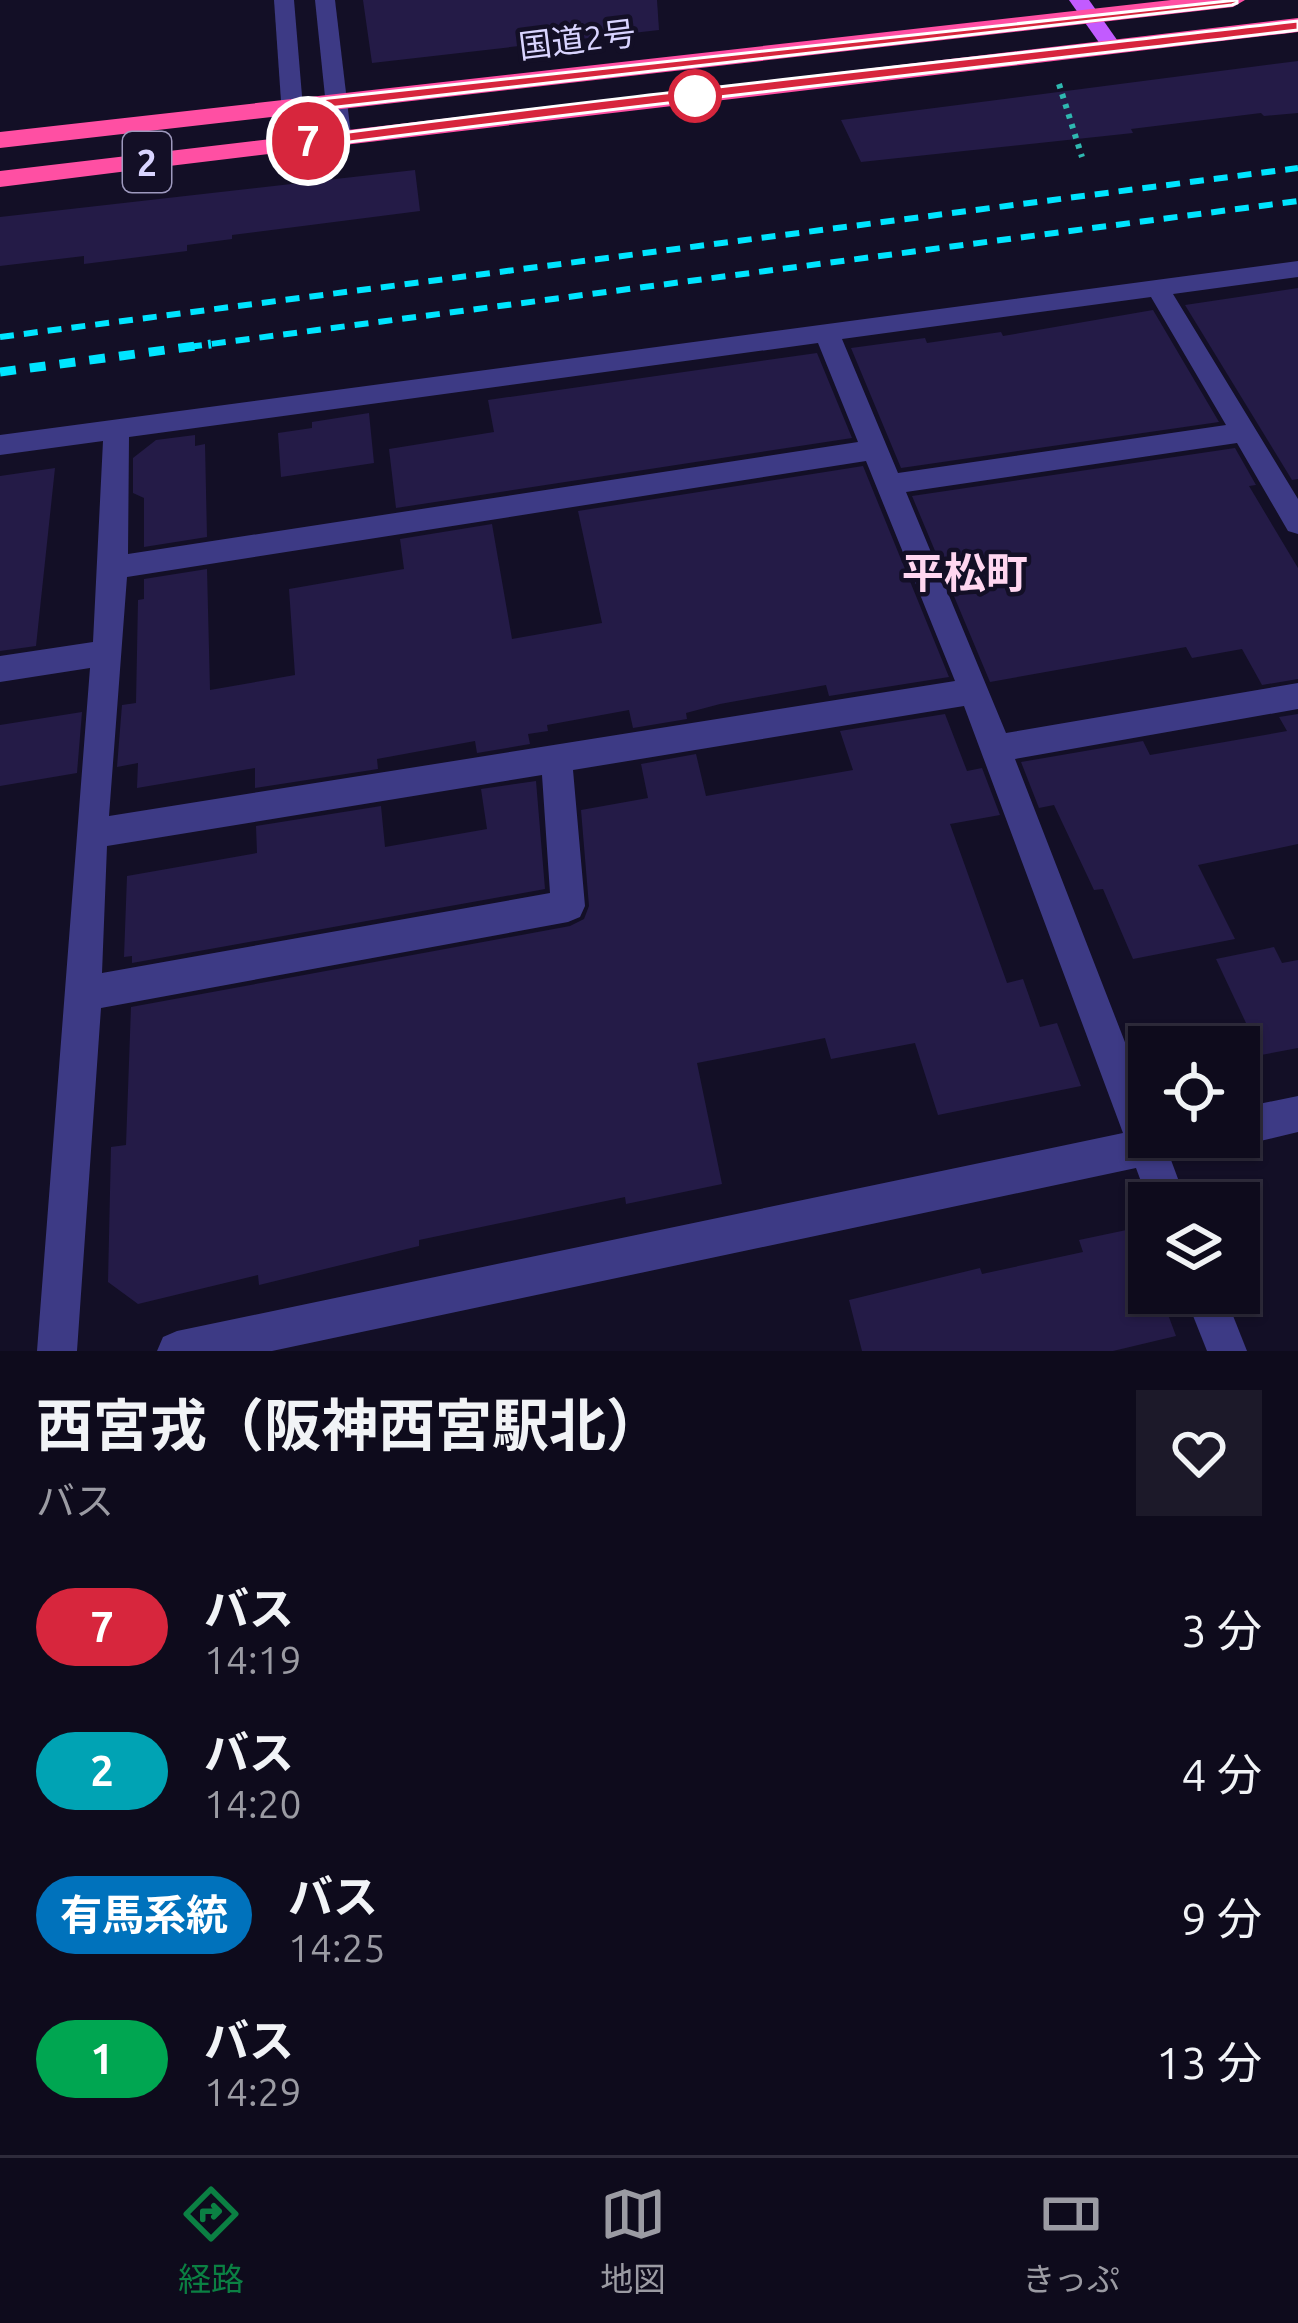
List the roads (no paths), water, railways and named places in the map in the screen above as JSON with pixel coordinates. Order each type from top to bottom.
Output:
[{"type":"highway","name":"国道2号","points":[[0,140],[1084,8],[1233,0]]},
{"type":"highway","name":"国道2号","points":[[0,179],[340,135],[1298,25]]},
{"type":"main road","points":[[1084,8],[1112,47]]},
{"type":"street","points":[[284,0],[295,144]]},
{"type":"street","points":[[325,0],[340,135]]},
{"type":"street","points":[[0,445],[1298,269]]},
{"type":"street","points":[[1157,287],[1298,523]]},
{"type":"street","points":[[826,331],[974,691],[1128,1100]]},
{"type":"street","points":[[56,1351],[114,568],[116,429]]},
{"type":"street","points":[[890,484],[1244,432]]},
{"type":"street","points":[[114,568],[877,449]]},
{"type":"street","points":[[0,669],[105,653]]},
{"type":"street","points":[[91,834],[974,691]]},
{"type":"street","points":[[995,749],[1298,696]]},
{"type":"street","points":[[84,994],[568,906],[556,759]]},
{"type":"street","points":[[1260,1122],[1298,1114]]},
{"type":"street","points":[[177,1351],[1128,1151]]},
{"type":"street","points":[[1212,1314],[1227,1351]]},
{"type":"railway","points":[[0,337],[1298,168]]},
{"type":"railway","points":[[188,347],[1298,201]]},
{"type":"railway","points":[[0,372],[211,344]]},
{"type":"district","name":"平松町","points":[[965,572]]}]
